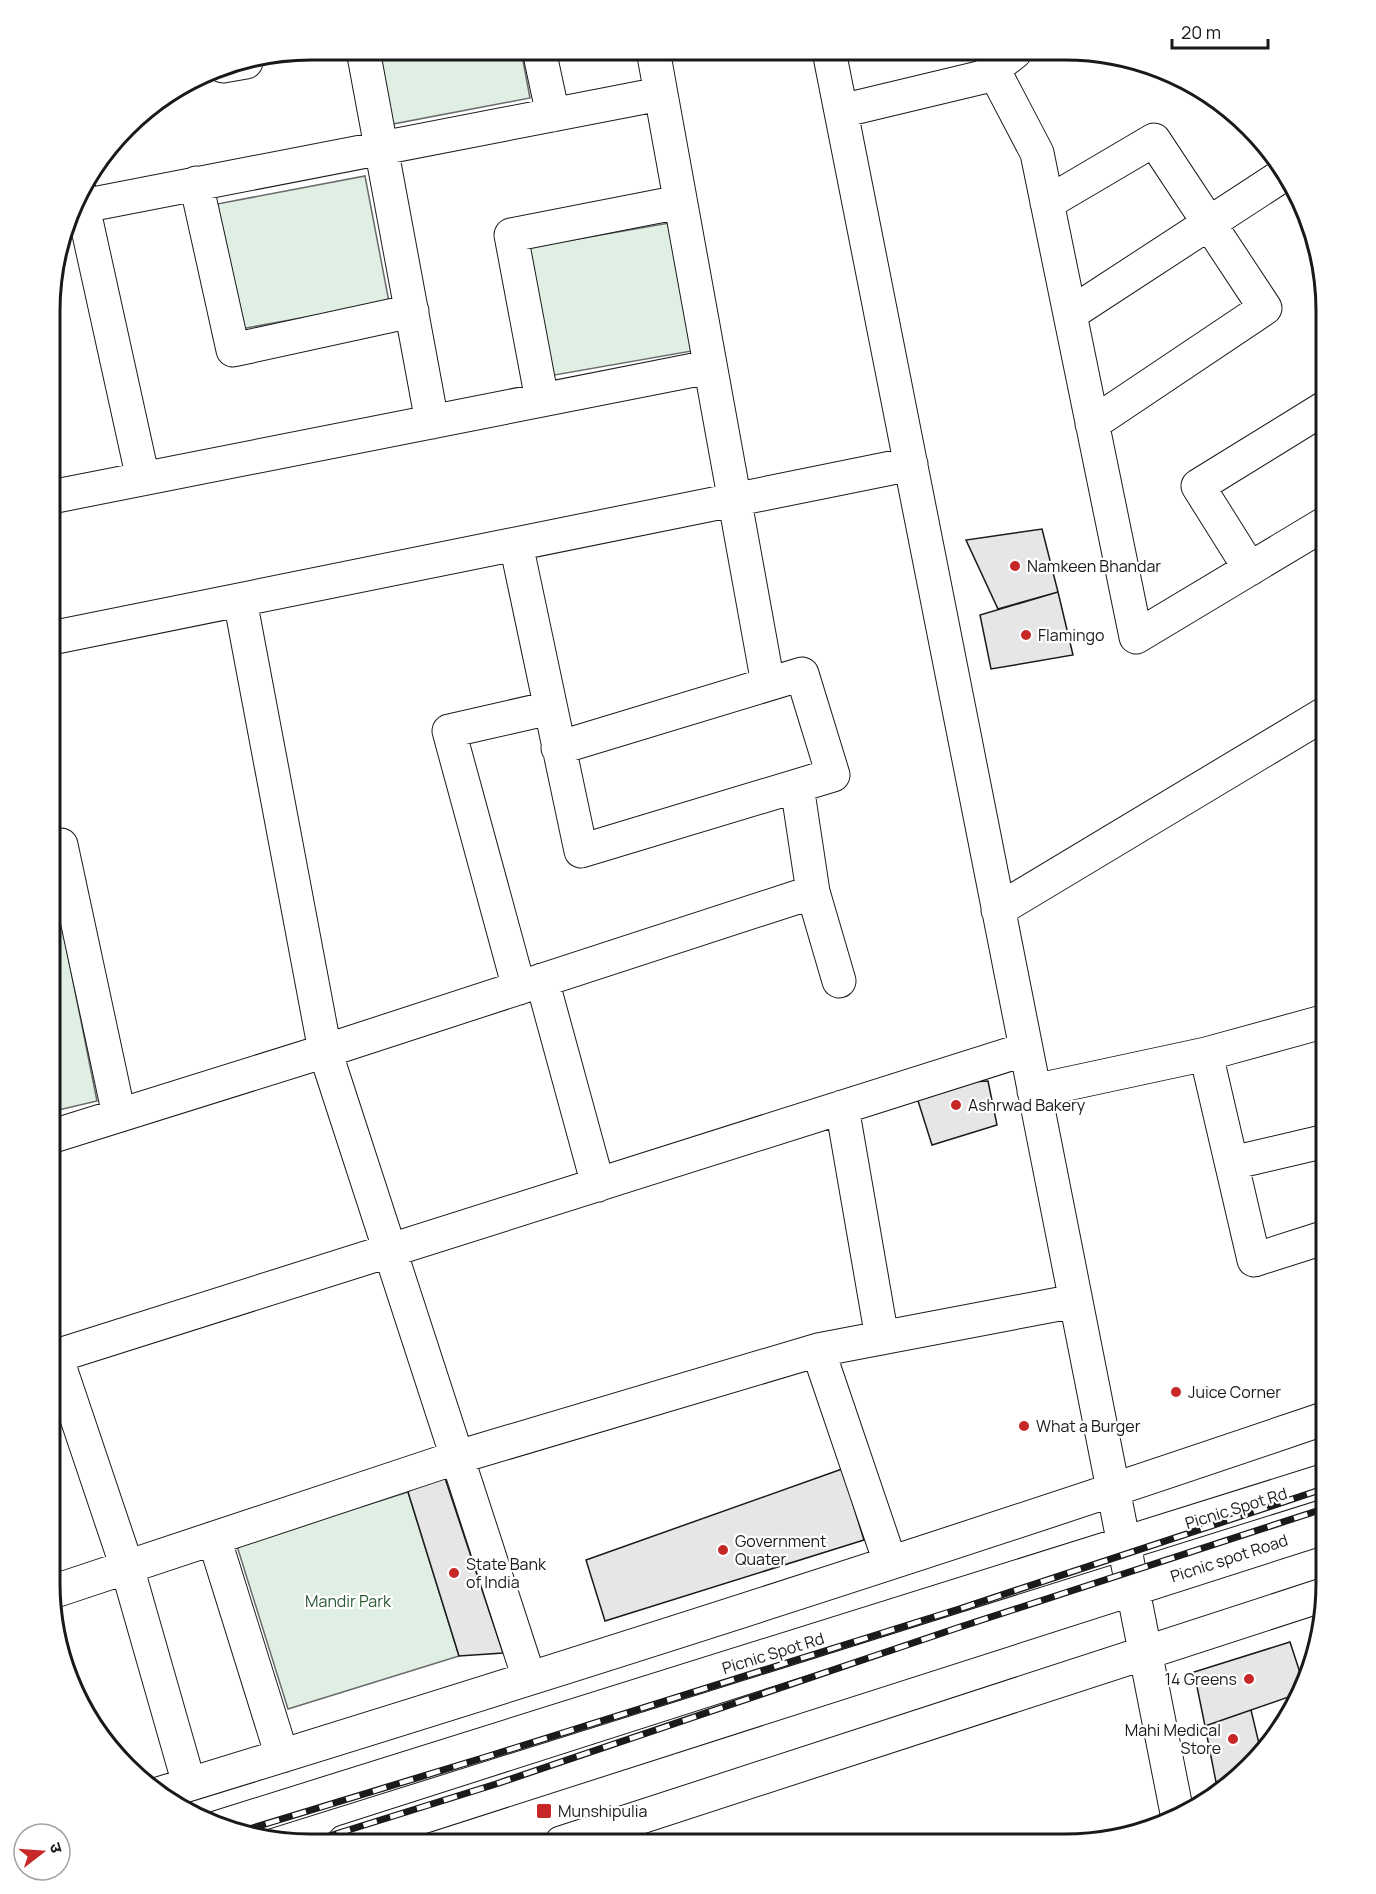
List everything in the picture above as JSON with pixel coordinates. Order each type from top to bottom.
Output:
[{"type":"street","points":[[365,60],[432,422]]},
{"type":"street","points":[[541,60],[553,115]]},
{"type":"street","points":[[654,60],[768,684]]},
{"type":"street","points":[[832,60],[1176,1808]]},
{"type":"street","points":[[841,111],[983,77],[1004,60],[1037,153],[1136,637],[1316,529]]},
{"type":"street","points":[[87,198],[196,183],[660,94]]},
{"type":"street","points":[[1047,203],[1154,140],[1265,308],[1092,424]]},
{"type":"street","points":[[1070,314],[1278,178]]},
{"type":"street","points":[[196,183],[233,350],[412,311]]},
{"type":"street","points":[[542,400],[510,235],[680,202]]},
{"type":"street","points":[[83,206],[143,479]]},
{"type":"street","points":[[60,495],[710,367]]},
{"type":"street","points":[[1250,569],[1198,486],[1316,413]]},
{"type":"street","points":[[60,636],[911,464]]},
{"type":"street","points":[[516,544],[558,747],[581,851],[833,775],[802,674],[558,747]]},
{"type":"street","points":[[240,600],[325,1051],[529,1678]]},
{"type":"street","points":[[550,708],[449,731],[530,984],[598,1185]]},
{"type":"street","points":[[998,910],[1316,726]]},
{"type":"street","points":[[798,786],[813,892],[839,981]]},
{"type":"street","points":[[60,845],[119,1115]]},
{"type":"street","points":[[60,1134],[325,1051],[813,892]]},
{"type":"street","points":[[1034,1091],[1206,1054],[1316,1024]]},
{"type":"street","points":[[60,1355],[1026,1049]]},
{"type":"street","points":[[1206,1054],[1254,1260],[1316,1240]]},
{"type":"street","points":[[842,1107],[882,1338]]},
{"type":"street","points":[[1232,1163],[1316,1143]]},
{"type":"street","points":[[60,1589],[458,1457],[818,1350],[1076,1301]]},
{"type":"street","points":[[818,1350],[890,1562]]},
{"type":"street","points":[[60,1377],[127,1567],[189,1784]]},
{"type":"street","points":[[170,1790],[1113,1491],[1316,1421]]},
{"type":"street","name":"Picnic Spot Rd","points":[[235,1822],[1316,1483]]},
{"type":"street","name":"Picnic spot Road","points":[[369,1834],[1316,1530]]},
{"type":"street","points":[[214,1538],[282,1756]]},
{"type":"street","points":[[589,1834],[1315,1598]]},
{"type":"green space","points":[[381,60],[523,60],[530,98],[393,124]]},
{"type":"green space","points":[[365,176],[389,302],[241,329],[217,204]]},
{"type":"green space","points":[[669,223],[692,351],[549,376],[526,248]]},
{"type":"green space","points":[[60,916],[97,1101],[60,1110]]},
{"type":"green space","name":"Mandir Park","points":[[408,1492],[459,1656],[288,1709],[237,1546]]},
{"type":"building","name":"Namkeen Bhandar","points":[[1042,529],[1058,592],[998,609],[966,540]]},
{"type":"building","name":"Flamingo","points":[[1058,592],[1073,655],[991,669],[980,615]]},
{"type":"building","name":"Ashrwad Bakery","points":[[988,1081],[997,1125],[932,1145],[913,1085]]},
{"type":"building","name":"State Bank of India","points":[[440,1463],[503,1653],[459,1656],[408,1492]]},
{"type":"building","name":"Government Quater","points":[[842,1469],[864,1540],[605,1621],[586,1560]]},
{"type":"building","name":"14 Greens","points":[[1290,1642],[1300,1672],[1288,1697],[1205,1726],[1194,1672]]},
{"type":"building","name":"Mahi Medical Store","points":[[1251,1710],[1259,1742],[1219,1781],[1216,1782],[1205,1726]]},
{"type":"railway","points":[[255,1827],[959,1609],[1316,1491]]},
{"type":"railway","points":[[336,1834],[496,1784],[957,1628],[1316,1511]]},
{"type":"place","name":"Namkeen Bhandar","points":[[1015,566]]},
{"type":"place","name":"Flamingo","points":[[1026,635]]},
{"type":"place","name":"Ashrwad Bakery","points":[[956,1105]]},
{"type":"place","name":"Juice Corner","points":[[1176,1392]]},
{"type":"place","name":"What a Burger","points":[[1024,1426]]},
{"type":"place","name":"Government Quater","points":[[723,1550]]},
{"type":"place","name":"State Bank of India","points":[[454,1573]]},
{"type":"place","name":"14 Greens","points":[[1249,1679]]},
{"type":"place","name":"Mahi Medical Store","points":[[1233,1739]]},
{"type":"place","name":"Munshipulia","points":[[544,1811]]}]
